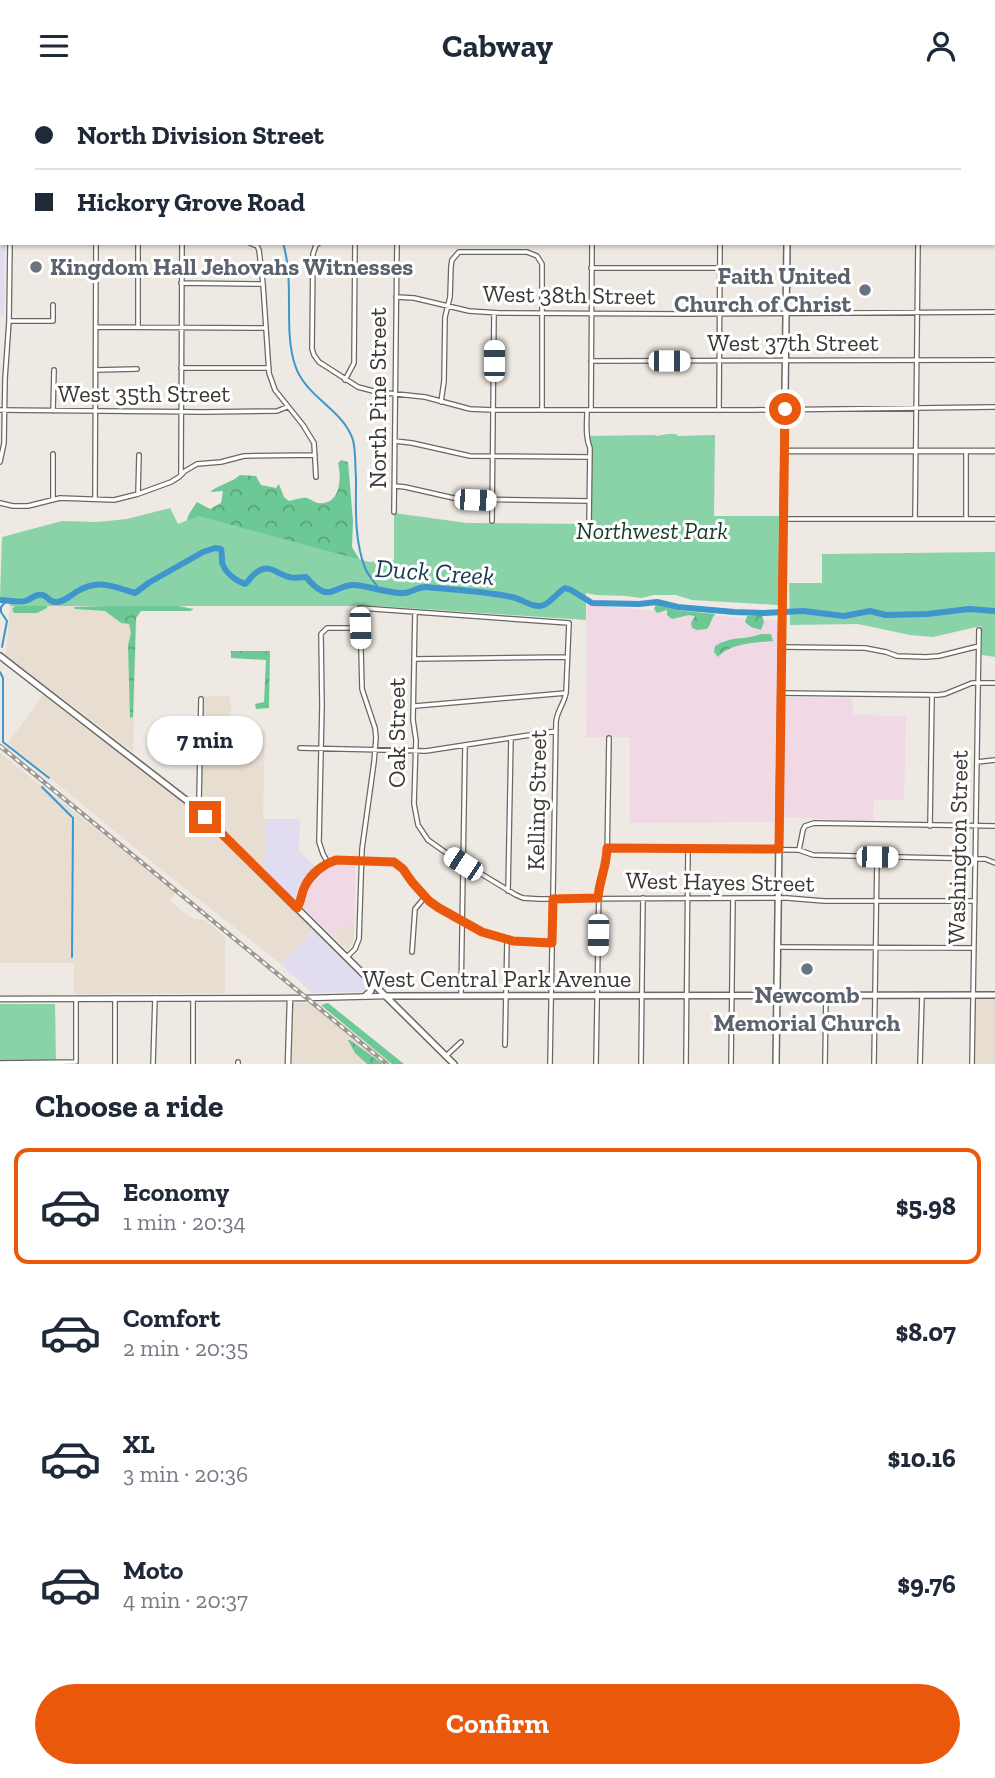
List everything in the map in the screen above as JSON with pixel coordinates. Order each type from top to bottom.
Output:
[{"type":"main road","points":[[776,1064],[787,245]]},
{"type":"main road","points":[[0,656],[195,807],[454,1064]]},
{"type":"main road","points":[[365,996],[371,991],[373,982]]},
{"type":"main road","name":"West Central Park Avenue","points":[[387,996],[995,995]]},
{"type":"main road","points":[[401,1010],[401,1000],[407,996]]},
{"type":"street","points":[[0,462],[4,443],[10,245]]},
{"type":"street","points":[[95,499],[96,245]]},
{"type":"street","points":[[138,245],[138,327]]},
{"type":"street","points":[[181,475],[182,245]]},
{"type":"street","points":[[255,245],[259,250],[263,285],[268,368],[275,390],[314,443],[316,477]]},
{"type":"street","points":[[318,245],[313,254],[312,349],[319,362],[358,387],[425,397],[470,409],[493,410],[995,407]]},
{"type":"street","points":[[345,380],[354,363],[355,245]]},
{"type":"street","name":"North Pine Street","points":[[394,512],[397,245]]},
{"type":"street","points":[[589,524],[590,448],[587,432],[591,361],[592,245]]},
{"type":"street","points":[[719,410],[720,245]]},
{"type":"street","points":[[915,519],[918,245]]},
{"type":"street","points":[[441,402],[451,266],[456,255],[463,252],[527,252],[534,253],[542,264],[542,410]]},
{"type":"street","points":[[591,268],[720,268]]},
{"type":"street","points":[[181,283],[263,285]]},
{"type":"street","name":"West 38th Street","points":[[396,297],[414,298],[469,311],[494,312],[995,312]]},
{"type":"street","points":[[9,321],[53,321],[52,305]]},
{"type":"street","points":[[492,521],[494,312]]},
{"type":"street","points":[[96,327],[266,328]]},
{"type":"street","name":"West 37th Street","points":[[591,361],[995,360]]},
{"type":"street","points":[[181,368],[268,368]]},
{"type":"street","points":[[96,370],[137,369]]},
{"type":"street","points":[[53,411],[54,370]]},
{"type":"street","name":"West 35th Street","points":[[3,410],[277,411],[287,407]]},
{"type":"street","points":[[395,441],[462,454],[590,457]]},
{"type":"street","points":[[785,451],[995,451]]},
{"type":"street","points":[[966,451],[966,519]]},
{"type":"street","points":[[53,454],[53,499]]},
{"type":"street","points":[[138,494],[139,455]]},
{"type":"street","points":[[0,503],[28,506],[69,497],[114,500],[171,482],[197,464],[244,456],[315,455]]},
{"type":"street","points":[[395,486],[458,499],[589,501]]},
{"type":"street","points":[[784,519],[995,519]]},
{"type":"street","points":[[347,957],[359,939],[361,860],[376,738],[362,689],[360,608],[415,612]]},
{"type":"street","name":"Kelling Street","points":[[415,612],[569,623],[566,693],[557,715],[556,731],[550,1064]]},
{"type":"street","name":"Oak Street","points":[[415,612],[414,804],[421,831],[436,846]]},
{"type":"street","points":[[328,863],[320,842],[321,634],[325,629],[360,628]]},
{"type":"street","name":"Washington Street","points":[[972,1064],[979,630]]},
{"type":"street","points":[[783,647],[865,648],[897,656],[926,657],[979,646]]},
{"type":"street","points":[[414,659],[567,657]]},
{"type":"street","points":[[782,693],[932,695],[945,694],[972,683],[995,683]]},
{"type":"street","points":[[414,706],[566,693]]},
{"type":"street","points":[[930,826],[932,695]]},
{"type":"street","points":[[195,807],[199,801],[201,699]]},
{"type":"street","points":[[300,748],[416,751],[556,731]]},
{"type":"street","points":[[508,891],[511,738]]},
{"type":"street","points":[[596,1064],[598,898],[607,861],[609,738]]},
{"type":"street","points":[[461,996],[465,745]]},
{"type":"street","points":[[977,762],[995,760]]},
{"type":"street","points":[[799,850],[805,826],[814,823],[995,826]]},
{"type":"street","name":"West Hayes Street","points":[[436,846],[523,898],[975,901]]},
{"type":"street","points":[[607,848],[779,849],[799,850],[813,855],[976,859],[995,863]]},
{"type":"street","points":[[686,1064],[688,850]]},
{"type":"street","points":[[874,1064],[877,857]]},
{"type":"street","points":[[297,908],[305,885],[316,871],[328,863],[336,860],[387,860],[398,863],[425,897],[439,908],[482,932],[507,940],[552,943]]},
{"type":"street","points":[[412,952],[415,909],[425,897]]},
{"type":"street","points":[[641,1064],[643,898]]},
{"type":"street","points":[[731,1064],[733,898]]},
{"type":"street","points":[[505,1045],[507,940]]},
{"type":"street","points":[[777,947],[974,948]]},
{"type":"street","points":[[825,1064],[826,995]]},
{"type":"street","points":[[920,1064],[922,995]]},
{"type":"street","name":"West Central Park Avenue","points":[[0,999],[387,996]]},
{"type":"street","points":[[153,1064],[155,998]]},
{"type":"street","points":[[192,1064],[193,998]]},
{"type":"street","points":[[288,1064],[290,998]]},
{"type":"street","points":[[0,1063],[76,1063],[76,999]]},
{"type":"street","points":[[115,999],[115,1064]]},
{"type":"street","points":[[446,1056],[461,1042]]},
{"type":"shaded area","points":[[0,245],[5,245],[4,315],[0,315]]},
{"type":"shaded area","points":[[587,605],[778,621],[775,822],[630,823],[630,737],[586,737]]},
{"type":"shaded area","points":[[10,606],[137,607],[133,752],[6,655]]},
{"type":"shaded area","points":[[43,695],[194,811],[313,930],[281,964],[8,743]]},
{"type":"shaded area","points":[[202,696],[229,696],[230,729],[265,730],[264,870],[201,807]]},
{"type":"shaded area","points":[[785,697],[852,698],[853,715],[906,716],[904,800],[874,800],[873,821],[784,817]]},
{"type":"shaded area","points":[[0,753],[175,892],[170,900],[178,908],[194,919],[205,920],[225,937],[225,993],[74,994],[74,963],[0,963]]},
{"type":"shaded area","points":[[266,819],[300,819],[299,851],[316,867],[300,886],[297,901],[264,870]]},
{"type":"shaded area","points":[[340,864],[356,864],[354,926],[343,926],[333,936],[304,909],[304,899],[308,887],[322,871]]},
{"type":"shaded area","points":[[343,926],[354,926],[354,938],[348,950],[333,936]]},
{"type":"shaded area","points":[[313,930],[374,991],[312,993],[281,964]]},
{"type":"shaded area","points":[[976,997],[995,997],[995,1064],[975,1064]]},
{"type":"shaded area","points":[[293,1003],[309,1003],[383,1064],[292,1064]]},
{"type":"green space","name":"Northwest Park","points":[[715,435],[714,516],[779,516],[778,605],[692,600],[676,595],[641,598],[586,593],[586,620],[378,606],[10,606],[9,598],[0,598],[2,537],[62,521],[127,519],[170,508],[178,524],[199,516],[369,562],[394,560],[394,513],[467,523],[589,524],[590,448],[587,436]]},
{"type":"green space","points":[[341,460],[348,462],[353,521],[352,547],[361,562],[182,534],[189,514],[197,502],[210,509],[221,503],[223,491],[210,492],[240,475],[256,476],[261,485],[276,488],[279,484],[284,497],[289,501],[307,498],[325,503],[335,496],[338,490],[338,463]]},
{"type":"green space","points":[[995,552],[995,657],[982,655],[981,626],[933,637],[858,624],[790,625],[789,583],[822,583],[822,554]]},
{"type":"green space","points":[[47,604],[47,608],[37,613],[14,613],[12,609],[16,605]]},
{"type":"green space","points":[[656,604],[676,610],[715,614],[707,629],[697,630],[692,628],[691,623],[695,616],[672,619],[667,615],[667,610],[657,613],[654,609]]},
{"type":"green space","points":[[173,605],[194,609],[141,611],[136,618],[133,717],[130,718],[129,624],[121,623],[105,611],[74,607]]},
{"type":"green space","points":[[762,615],[764,622],[761,630],[745,622],[747,616]]},
{"type":"green space","points":[[771,634],[773,641],[736,646],[718,657],[714,652],[715,646],[721,643]]},
{"type":"green space","points":[[231,651],[270,651],[269,708],[256,709],[255,704],[264,702],[266,660],[231,658]]},
{"type":"green space","points":[[328,1003],[404,1064],[392,1064],[321,1005]]},
{"type":"green space","points":[[0,1004],[55,1004],[56,1060],[0,1061]]},
{"type":"green space","points":[[348,1040],[383,1064],[367,1064],[355,1053]]},
{"type":"waterway","points":[[283,245],[288,273],[290,336],[295,365],[307,386],[341,420],[353,440],[359,546],[365,568],[380,590]]},
{"type":"waterway","name":"Duck Creek","points":[[0,600],[22,602],[41,595],[57,602],[92,585],[113,586],[135,593],[203,552],[215,548],[221,549],[223,566],[228,573],[245,584],[257,572],[269,569],[291,578],[306,577],[325,592],[351,585],[399,593],[426,587],[501,595],[540,606],[547,604],[565,588],[592,603],[657,602],[678,607],[734,612],[803,611],[844,616],[870,611],[886,615],[969,609],[995,611]]},
{"type":"waterway","points":[[2,647],[7,621],[1,607],[7,600]]},
{"type":"waterway","points":[[0,672],[3,678],[3,742],[49,778]]},
{"type":"waterway","points":[[42,787],[73,818],[72,957]]},
{"type":"railway","points":[[0,746],[387,1064]]},
{"type":"place","name":"Kingdom Hall Jehovahs Witnesses","points":[[36,267]]},
{"type":"place","name":"Faith United Church of Christ","points":[[865,290]]},
{"type":"place","name":"Newcomb Memorial Church","points":[[807,969]]},
{"type":"route","points":[[205,817],[297,908],[305,885],[324,865],[336,860],[387,860],[398,863],[429,901],[439,908],[482,932],[513,941],[552,943],[553,899],[598,898],[607,861],[607,848],[779,849],[785,409]]}]
